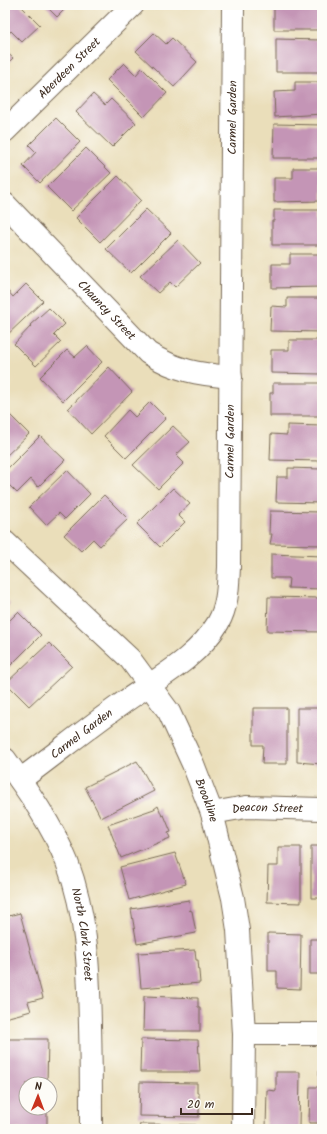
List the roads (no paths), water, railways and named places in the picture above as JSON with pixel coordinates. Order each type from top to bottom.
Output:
[{"type":"street","name":"Aberdeen Street","points":[[5,131],[133,5]]},
{"type":"street","name":"Carmel Garden","points":[[20,780],[119,705],[176,667],[208,638],[219,622],[226,603],[229,566],[233,5]]},
{"type":"street","name":"Chauncy Street","points":[[5,204],[148,353],[182,370],[199,374],[231,377]]},
{"type":"street","name":"Brookline","points":[[5,542],[130,659],[150,685],[169,712],[212,813],[233,898],[238,930],[244,1034],[243,1129]]},
{"type":"street","name":"North Clark Street","points":[[5,759],[47,821],[67,862],[78,899],[86,938],[89,972],[91,1129]]},
{"type":"street","name":"Deacon Street","points":[[212,813],[246,807],[322,809]]},
{"type":"street","points":[[244,1034],[322,1034]]}]
